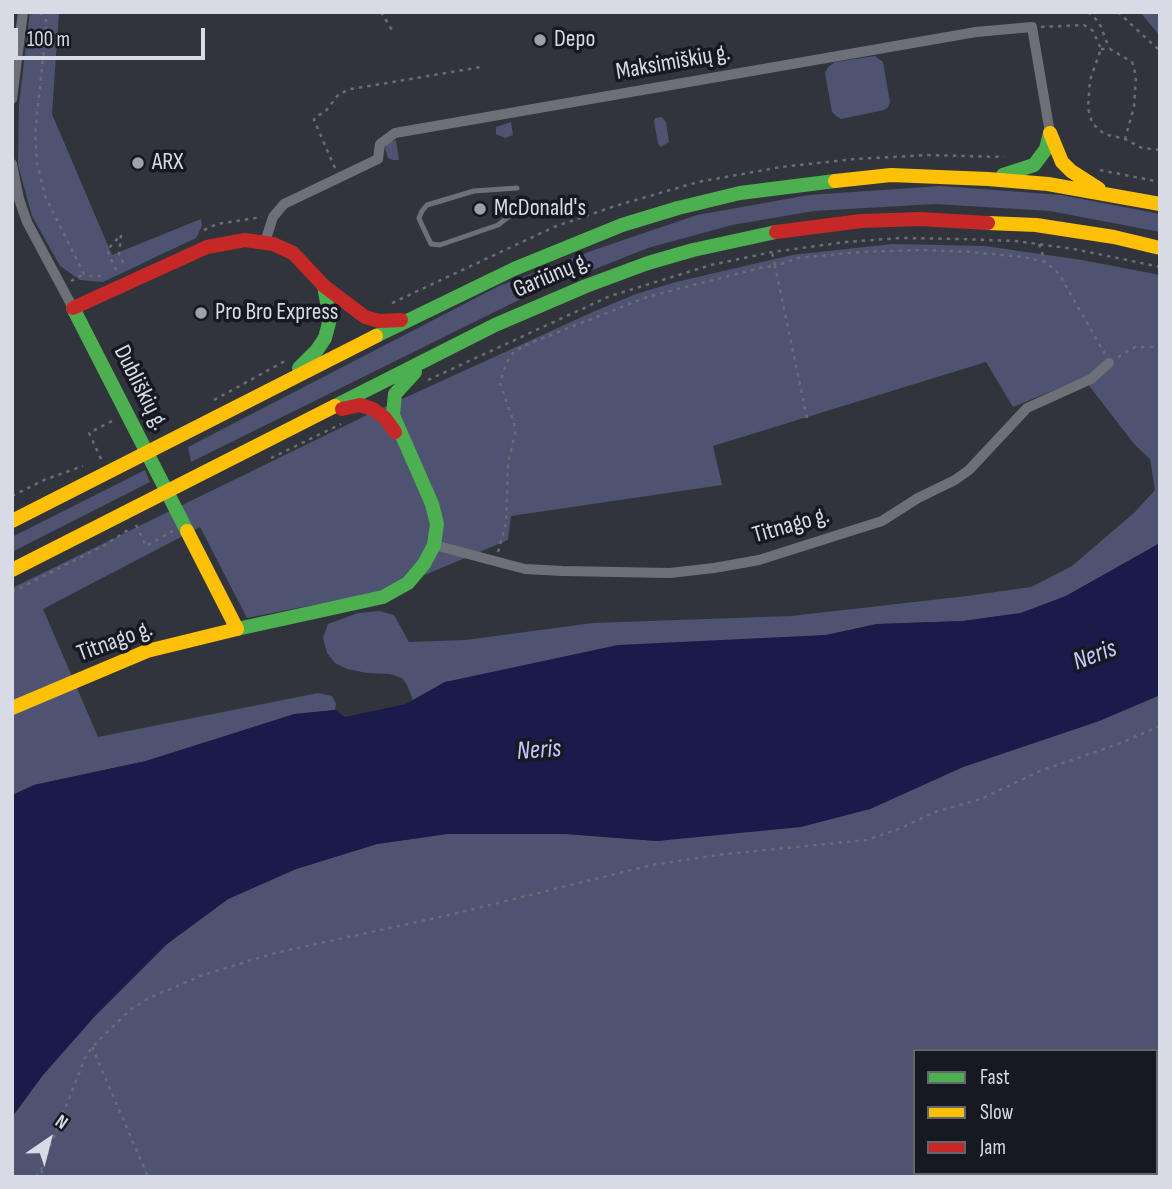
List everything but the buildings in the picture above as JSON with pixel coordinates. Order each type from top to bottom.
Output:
[{"type":"main road","points":[[988,179],[1034,165],[1046,149],[1050,133]]},
{"type":"main road","points":[[1050,133],[1062,162],[1071,171],[1106,193]]},
{"type":"main road","name":"Gariūnų g.","points":[[12,521],[104,466],[190,431],[409,319],[566,246],[678,208],[740,193],[839,179],[891,175],[1048,184],[1160,204]]},
{"type":"main road","name":"Gariūnų g.","points":[[12,570],[540,305],[648,263],[737,239],[802,228],[861,221],[920,219],[983,220],[1036,225],[1114,237],[1160,248]]},
{"type":"main road","points":[[73,308],[207,247],[245,240],[265,242],[293,254],[324,286],[365,317],[379,321],[409,319]]},
{"type":"main road","points":[[285,382],[317,350],[325,338],[330,319],[324,286]]},
{"type":"main road","name":"Dubliškių g.","points":[[73,308],[237,629]]},
{"type":"main road","points":[[431,358],[399,387],[394,400],[393,415],[432,504],[437,524],[434,545]]},
{"type":"main road","points":[[320,414],[360,405],[373,409],[385,418],[407,451]]},
{"type":"main road","name":"Titnago g.","points":[[12,708],[147,651],[383,597],[396,591],[416,574],[434,545]]},
{"type":"street","points":[[12,99],[23,12]]},
{"type":"street","points":[[1032,27],[1050,133]]},
{"type":"street","name":"Maksimiškių g.","points":[[273,217],[284,204],[378,159],[380,144],[395,133],[976,32],[1032,27]]},
{"type":"street","name":"Dubliškių g.","points":[[12,164],[27,222],[73,308]]},
{"type":"street","points":[[265,242],[273,217]]},
{"type":"street","name":"Titnago g.","points":[[434,545],[525,569],[670,573],[748,562],[882,521],[918,498],[963,475],[1027,408],[1091,380],[1109,363]]},
{"type":"lane","points":[[517,188],[474,191],[427,205],[419,218],[431,244],[440,246],[498,225],[527,202]]},
{"type":"path","points":[[40,12],[47,22],[35,133],[37,163],[45,196],[84,275],[105,275],[117,270],[125,266],[119,255],[121,235],[107,250],[117,270]]},
{"type":"path","points":[[381,12],[393,30]]},
{"type":"path","points":[[1088,12],[1099,23],[1110,49]]},
{"type":"path","points":[[1118,12],[1160,51]]},
{"type":"path","points":[[1032,27],[1084,26],[1093,31],[1101,49],[1090,80],[1088,108],[1092,123],[1104,134],[1125,139],[1142,148],[1160,150]]},
{"type":"path","points":[[1101,49],[1110,49],[1132,62],[1136,76],[1134,107],[1125,139]]},
{"type":"path","points":[[340,177],[314,120],[326,112],[339,94],[351,89],[481,67]]},
{"type":"path","points":[[391,304],[554,228],[615,206],[698,182],[780,167],[855,159],[928,155],[1014,158]]},
{"type":"path","points":[[1096,169],[1160,182]]},
{"type":"path","points":[[199,232],[218,224],[273,217]]},
{"type":"path","points":[[419,383],[610,296],[711,265],[772,252],[900,238],[962,239],[1039,244],[1130,259],[1160,267]]},
{"type":"path","points":[[1039,244],[1046,262],[1059,274],[1076,301],[1109,363],[1135,348],[1160,346]]},
{"type":"path","points":[[495,561],[506,523],[509,463],[515,433],[500,383],[506,364],[513,353],[523,346],[647,297],[798,258],[921,250],[997,255],[1046,262]]},
{"type":"path","points":[[772,252],[807,418]]},
{"type":"path","points":[[208,403],[288,359]]},
{"type":"path","points":[[268,459],[350,420]]},
{"type":"path","points":[[89,433],[104,466]]},
{"type":"path","points":[[12,496],[44,480],[90,463]]},
{"type":"path","points":[[12,592],[105,545],[136,525],[146,546],[152,542]]},
{"type":"path","points":[[36,1177],[92,1047],[130,1010],[147,999],[215,971],[275,953],[652,866],[725,854],[867,840],[935,812],[981,799],[1040,771],[1121,743],[1160,726]]},
{"type":"path","points":[[92,1047],[148,1177]]},
{"type":"path","points":[[41,1170],[44,1177]]},
{"type":"shaded area","points":[[30,12],[59,12],[52,114],[112,255],[201,219],[202,226],[196,238],[103,282],[80,280],[60,266],[32,216],[18,165],[19,104]]},
{"type":"shaded area","points":[[1140,12],[1160,12],[1160,36]]},
{"type":"shaded area","points":[[875,56],[883,62],[890,102],[888,107],[841,119],[832,112],[825,73],[828,67],[835,62]]},
{"type":"shaded area","points":[[662,117],[666,122],[669,142],[661,147],[658,144],[654,121],[655,118]]},
{"type":"shaded area","points":[[511,122],[513,135],[505,138],[496,134],[496,127]]},
{"type":"shaded area","points":[[396,140],[399,160],[393,160],[388,158],[385,148],[388,142]]},
{"type":"shaded area","points":[[941,186],[1061,195],[1160,214],[1160,232],[1050,211],[935,204],[814,211],[732,225],[648,248],[527,296],[191,462],[188,447],[499,286],[591,251],[697,215],[809,195]]},
{"type":"shaded area","points":[[892,244],[985,246],[1160,275],[1160,543],[1066,596],[1021,613],[963,621],[877,624],[826,635],[445,682],[413,700],[402,678],[347,669],[335,663],[327,653],[323,638],[328,624],[358,613],[380,611],[394,615],[409,642],[465,640],[593,623],[791,616],[1031,587],[1072,566],[1135,512],[1155,490],[1150,459],[1135,445],[1083,378],[1013,407],[986,362],[713,446],[722,485],[511,516],[508,540],[389,590],[247,618],[200,527],[43,609],[98,737],[318,693],[332,696],[336,704],[335,710],[294,714],[146,761],[34,785],[12,795],[12,588],[367,415],[636,294],[792,255]]},
{"type":"shaded area","points":[[145,470],[150,482],[12,552],[12,537]]},
{"type":"shaded area","points":[[1160,695],[1160,1177],[12,1177],[12,1117],[43,1075],[94,1017],[167,944],[228,899],[296,869],[377,844],[447,834],[566,834],[657,841],[870,809],[963,767],[1099,721]]},
{"type":"water","name":"Neris","points":[[1160,543],[1160,695],[1099,721],[963,767],[870,809],[801,827],[657,841],[566,834],[447,834],[377,844],[296,869],[228,899],[167,944],[94,1017],[43,1075],[12,1117],[12,796],[15,794],[34,785],[146,761],[295,714],[335,710],[345,717],[406,704],[445,682],[618,645],[826,635],[877,624],[963,621],[1021,613],[1066,596]]},
{"type":"traffic: fast","points":[[1003,175],[1034,165],[1046,149],[1050,133]]},
{"type":"traffic: fast","points":[[376,336],[514,269],[622,225],[740,193],[835,181]]},
{"type":"traffic: fast","points":[[335,406],[495,325],[586,286],[693,250],[776,232]]},
{"type":"traffic: fast","points":[[299,368],[325,338],[330,319],[324,286]]},
{"type":"traffic: fast","points":[[73,308],[187,531]]},
{"type":"traffic: fast","points":[[237,629],[383,597],[408,583],[424,564],[434,545],[437,524],[432,504],[393,415],[395,394],[415,372]]},
{"type":"traffic: slow","points":[[1050,133],[1062,162],[1099,189]]},
{"type":"traffic: slow","points":[[835,181],[891,175],[988,179],[1048,184],[1160,204]]},
{"type":"traffic: slow","points":[[988,223],[1036,225],[1114,237],[1160,248]]},
{"type":"traffic: slow","points":[[12,521],[376,336]]},
{"type":"traffic: slow","points":[[12,570],[335,406]]},
{"type":"traffic: slow","points":[[12,708],[147,651],[237,629],[187,531]]},
{"type":"traffic: jam","points":[[776,232],[861,221],[920,219],[988,223]]},
{"type":"traffic: jam","points":[[73,308],[207,247],[245,240],[273,244],[293,253],[324,286],[365,317],[379,321],[401,320]]},
{"type":"traffic: jam","points":[[342,409],[360,405],[373,409],[385,418],[395,432]]},
{"type":"place","name":"Depo","points":[[540,40]]},
{"type":"place","name":"ARX","points":[[138,163]]},
{"type":"place","name":"McDonald's","points":[[480,209]]},
{"type":"place","name":"Pro Bro Express","points":[[201,313]]}]
